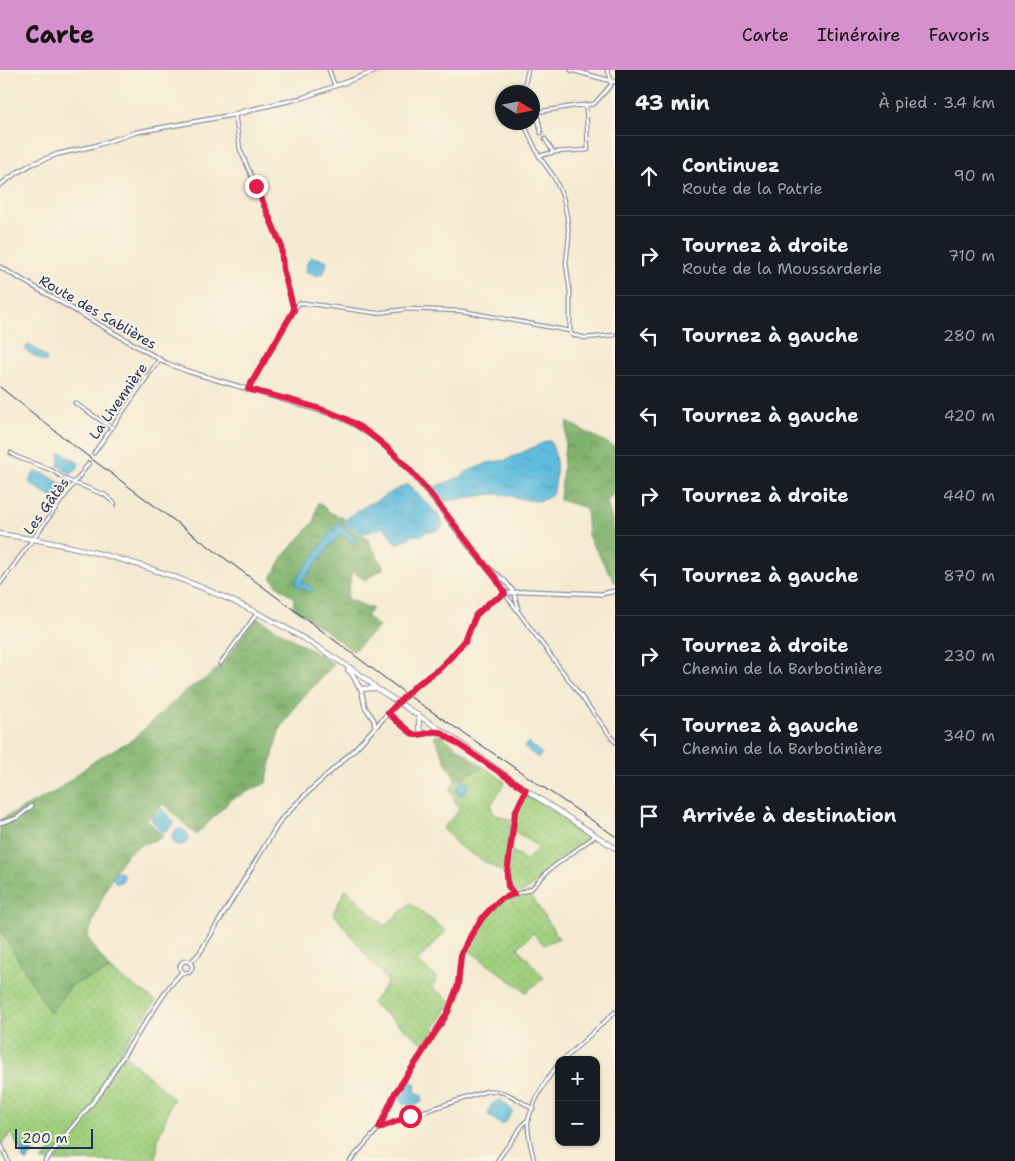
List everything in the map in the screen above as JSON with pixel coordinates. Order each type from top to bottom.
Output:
[{"type":"main road","points":[[0,534],[86,550],[130,562],[193,584],[257,613],[328,654],[471,752]]},
{"type":"main road","points":[[328,654],[353,674],[361,689],[376,688]]},
{"type":"main road","points":[[357,682],[362,677]]},
{"type":"main road","points":[[367,688],[369,681]]},
{"type":"main road","points":[[419,716],[420,732],[424,734],[440,732],[615,848]]},
{"type":"main road","points":[[419,726],[423,721],[429,723]]},
{"type":"main road","points":[[429,723],[431,728],[429,732]]},
{"type":"street","points":[[329,70],[335,86]]},
{"type":"street","points":[[0,185],[32,164],[58,154],[88,148],[145,130],[235,114],[302,98],[379,70]]},
{"type":"street","points":[[525,85],[528,70]]},
{"type":"street","points":[[571,70],[613,81]]},
{"type":"street","points":[[608,70],[613,81]]},
{"type":"street","points":[[540,113],[594,104],[610,87],[613,81]]},
{"type":"street","points":[[539,156],[553,152],[588,150],[586,105]]},
{"type":"street","points":[[235,114],[240,149],[281,245],[283,269],[294,310]]},
{"type":"street","points":[[540,128],[541,133]]},
{"type":"street","points":[[527,130],[539,156],[554,177],[563,197],[569,236],[566,263],[570,292],[570,331],[572,335],[586,338],[615,335]]},
{"type":"street","points":[[545,139],[553,152]]},
{"type":"street","name":"Route des Sablières","points":[[0,268],[158,360],[187,371],[337,416],[365,430],[413,474],[486,565]]},
{"type":"street","points":[[292,300],[299,303],[376,313],[408,309],[462,310],[570,331]]},
{"type":"street","points":[[248,389],[299,303]]},
{"type":"street","name":"La Livennière","points":[[94,453],[158,360]]},
{"type":"street","points":[[75,403],[112,428]]},
{"type":"street","points":[[11,453],[45,467],[67,480],[104,495],[115,504]]},
{"type":"street","name":"Les Gâtès","points":[[0,584],[89,463]]},
{"type":"street","points":[[21,537],[26,541],[27,548]]},
{"type":"street","points":[[486,565],[505,581],[512,592],[518,610]]},
{"type":"street","points":[[486,565],[505,594],[615,742]]},
{"type":"street","points":[[190,963],[199,954],[280,821],[352,752],[410,691],[450,658],[465,641],[476,615],[489,603],[512,592],[602,594],[615,590]]},
{"type":"street","points":[[220,664],[257,613]]},
{"type":"street","points":[[363,694],[367,688]]},
{"type":"street","points":[[361,689],[367,710],[374,720],[375,728]]},
{"type":"street","points":[[388,713],[416,735],[424,734]]},
{"type":"street","points":[[374,720],[383,718]]},
{"type":"street","points":[[411,732],[419,726]]},
{"type":"street","points":[[514,894],[508,886],[507,874],[515,813],[526,790]]},
{"type":"street","points":[[0,823],[17,818],[32,806]]},
{"type":"street","points":[[350,1161],[379,1128],[395,1093],[448,1012],[458,985],[461,956],[471,935],[483,917],[501,899],[531,889],[549,870],[589,842],[595,835]]},
{"type":"street","points":[[182,972],[180,966],[182,963],[185,961],[190,963]]},
{"type":"street","points":[[182,972],[190,972],[192,966],[190,963]]},
{"type":"street","points":[[45,1161],[101,1092],[124,1053],[169,987],[182,972]]},
{"type":"street","points":[[567,1056],[615,1012]]},
{"type":"street","points":[[496,1161],[528,1120],[546,1080],[555,1069]]},
{"type":"street","points":[[379,1128],[487,1091],[497,1090],[508,1094],[533,1109]]},
{"type":"street","points":[[528,1120],[534,1161]]},
{"type":"street","points":[[0,1142],[8,1161]]},
{"type":"green space","points":[[567,422],[615,447],[615,492],[607,502],[615,531],[615,583],[588,536],[586,508],[560,500]]},
{"type":"green space","points":[[318,502],[329,512],[344,518],[341,523],[359,535],[366,537],[384,568],[365,580],[352,571],[347,599],[373,609],[366,616],[379,627],[353,651],[293,607],[294,598],[272,579],[285,554],[314,522]]},
{"type":"green space","points":[[256,617],[334,664],[296,705],[279,731],[266,783],[232,799],[196,835],[164,804],[147,819],[163,837],[134,849],[119,865],[106,889],[87,937],[110,970],[73,984],[50,1013],[1,930],[0,820],[56,791],[97,759],[132,740],[188,689],[207,678],[225,661]]},
{"type":"green space","points":[[441,735],[484,767],[456,780],[434,736]]},
{"type":"green space","points":[[484,767],[505,782],[491,805],[493,813],[512,821],[504,873],[459,846],[443,828],[459,810],[450,789],[456,780]]},
{"type":"green space","points":[[527,794],[590,835],[590,839],[550,867],[529,889],[518,892],[513,891],[510,886],[509,871],[512,851],[527,860],[539,847],[514,831],[518,808]]},
{"type":"green space","points":[[346,889],[385,926],[410,903],[446,931],[417,961],[437,978],[432,988],[451,1001],[425,1045],[372,1003],[388,982],[333,913]]},
{"type":"green space","points":[[529,893],[559,938],[544,945],[533,933],[518,948],[544,978],[526,992],[467,949],[484,917],[503,899]]},
{"type":"green space","points":[[0,925],[1,930],[50,1012],[73,984],[110,970],[156,1001],[120,1051],[174,1099],[158,1139],[156,1161],[42,1161],[54,1146],[46,1138],[26,1161],[11,1133],[0,1146]]},
{"type":"water","points":[[311,257],[326,260],[327,263],[323,274],[315,276],[305,271]]},
{"type":"water","points":[[29,344],[47,358],[46,361],[44,362],[25,350]]},
{"type":"water","points":[[550,441],[555,453],[556,480],[553,493],[547,498],[534,501],[498,494],[444,501],[433,490],[434,487],[461,477],[466,472],[488,463],[506,460]]},
{"type":"water","points":[[61,452],[79,463],[77,469],[70,473],[58,466]]},
{"type":"water","points":[[34,473],[46,474],[63,485],[56,498],[54,499],[30,483],[29,481]]},
{"type":"water","points":[[405,485],[409,485],[437,513],[443,524],[441,528],[434,532],[428,531],[422,535],[414,535],[397,544],[384,527],[361,534],[342,522],[362,508]]},
{"type":"water","points":[[338,523],[355,538],[357,543],[355,544],[340,534],[302,581],[313,591],[310,592],[296,585],[295,581]]},
{"type":"water","points":[[528,742],[542,754],[538,758],[524,747]]},
{"type":"water","points":[[462,780],[469,783],[463,795],[457,794],[456,790]]},
{"type":"water","points":[[162,809],[174,822],[163,833],[151,819],[152,816]]},
{"type":"water","points":[[180,829],[188,837],[180,845],[172,837]]},
{"type":"water","points":[[118,871],[124,877],[118,883],[112,877]]},
{"type":"water","points":[[410,1081],[416,1084],[415,1092],[422,1095],[421,1102],[413,1106],[407,1105],[400,1100]]},
{"type":"water","points":[[500,1099],[513,1111],[502,1125],[488,1115],[491,1105]]},
{"type":"water","points":[[31,1145],[31,1149],[28,1161],[25,1161],[22,1157],[24,1146]]},
{"type":"railway","points":[[0,387],[69,442],[409,696],[615,836]]},
{"type":"route","points":[[256,186],[279,238],[283,269],[294,310],[248,389],[328,412],[365,430],[378,440],[413,474],[496,578],[505,594],[489,603],[476,615],[460,648],[439,669],[415,686],[388,713],[412,734],[440,732],[526,790],[515,813],[507,874],[508,886],[514,894],[501,899],[494,905],[471,935],[461,956],[460,977],[448,1012],[398,1087],[379,1128],[410,1116]]}]
